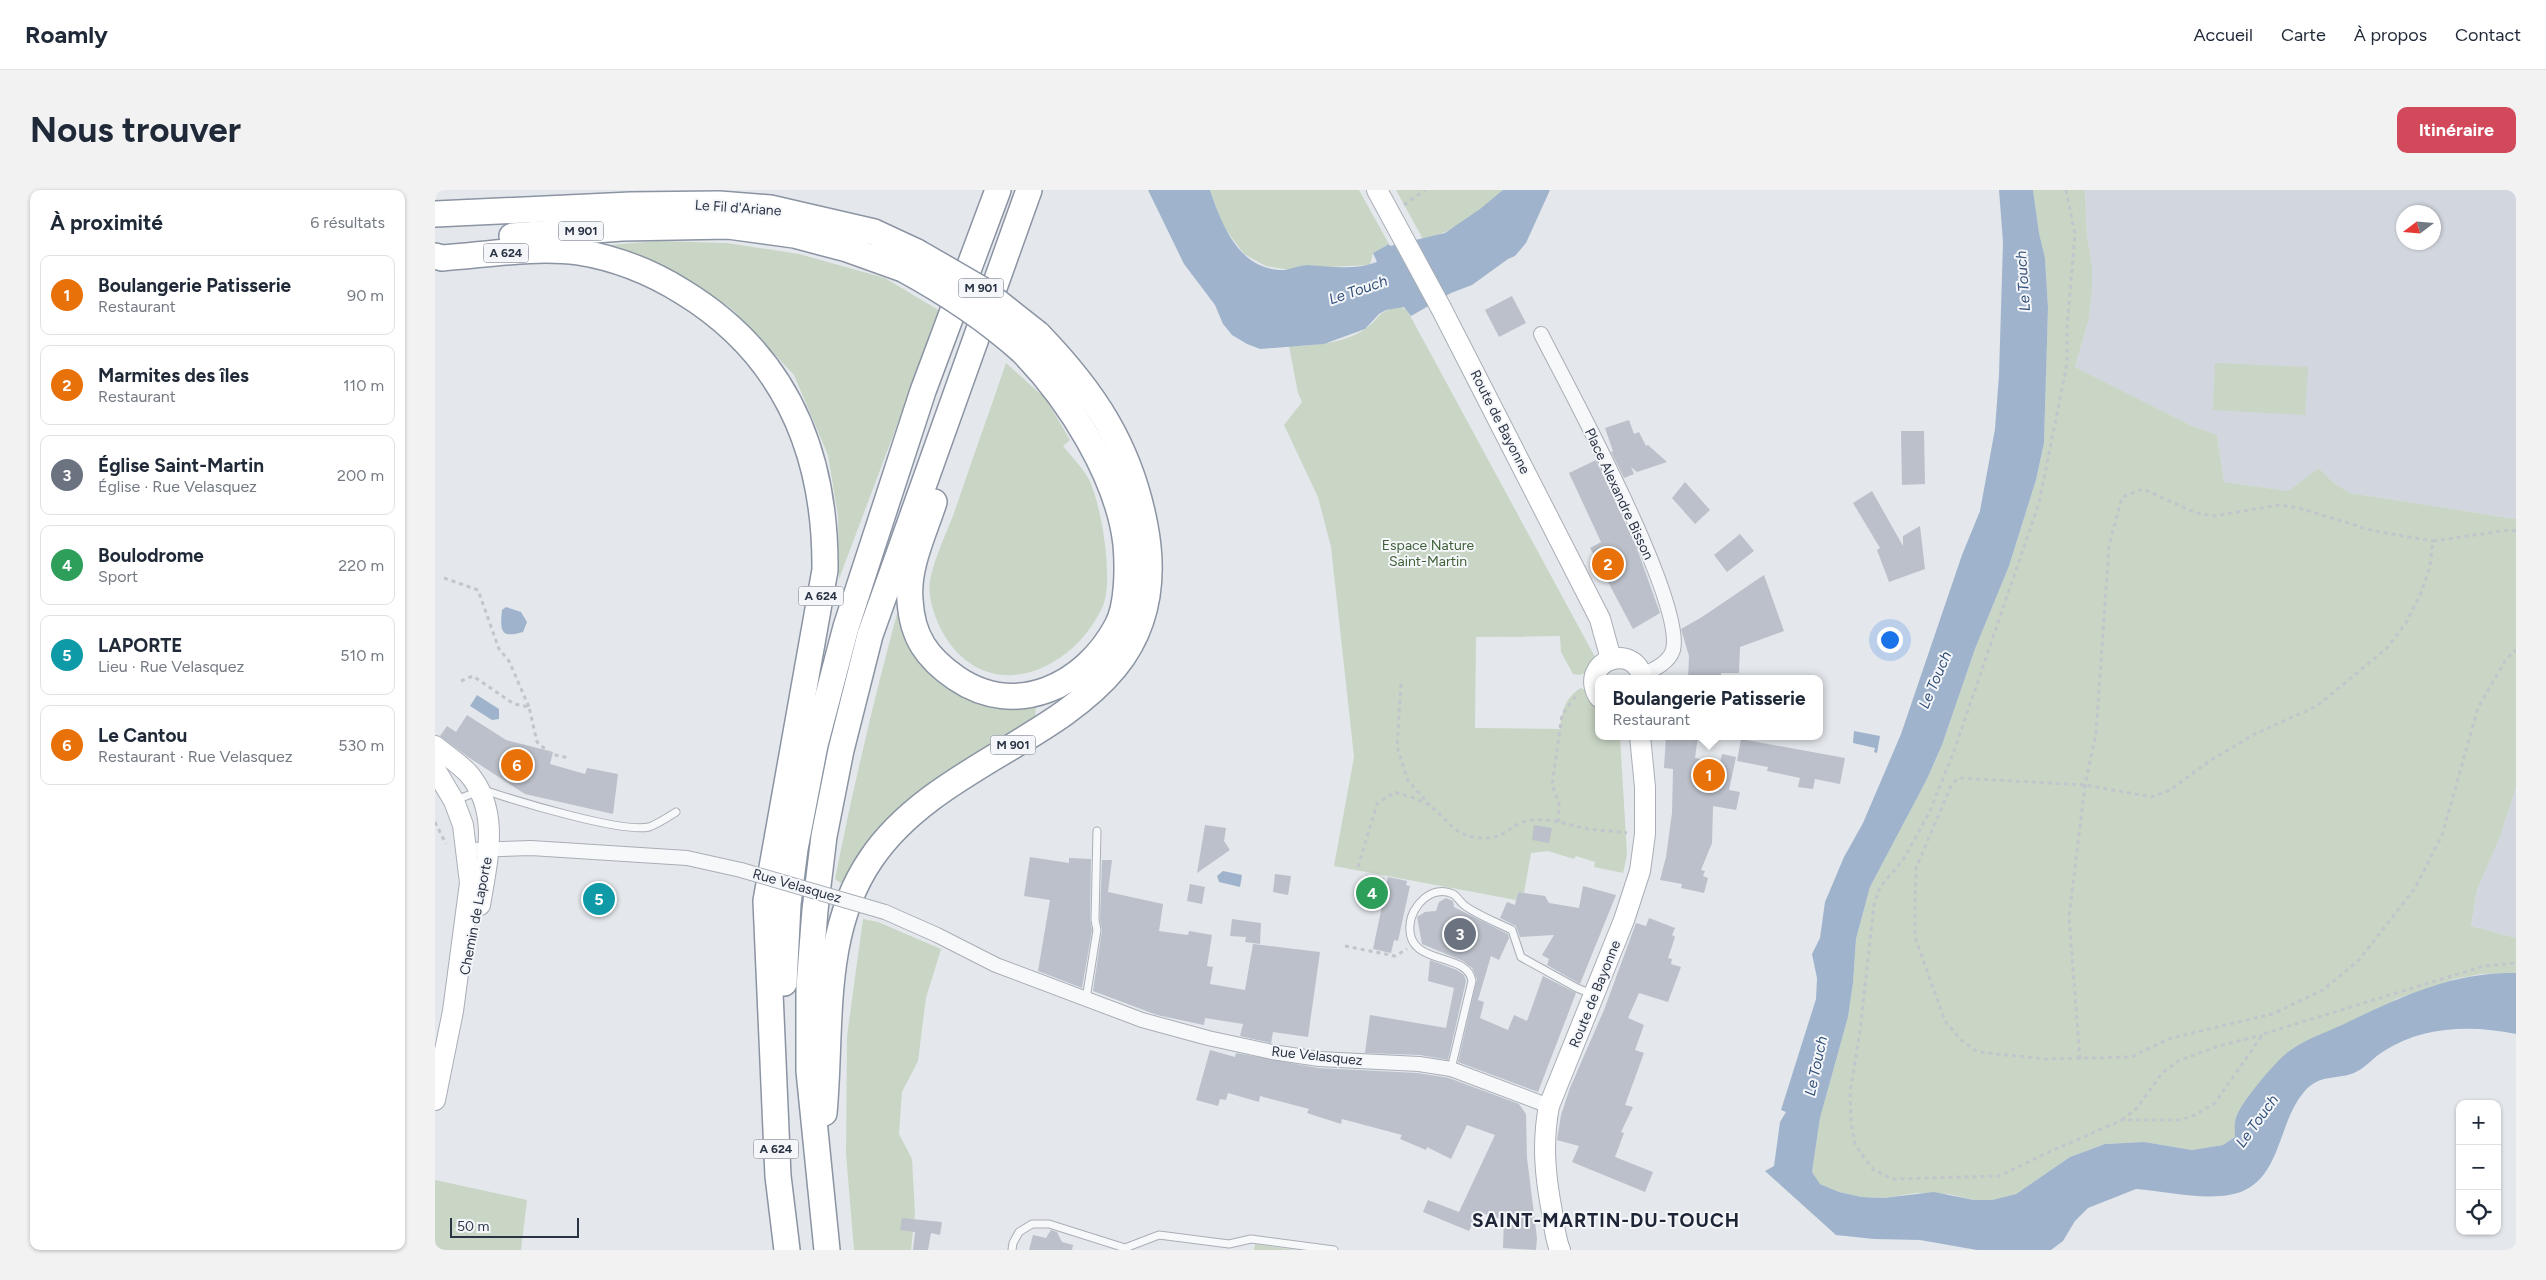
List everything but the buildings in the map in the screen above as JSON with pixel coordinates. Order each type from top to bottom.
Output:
[{"type":"highway","name":"M 901","points":[[483,211],[521,198],[611,190]]},
{"type":"highway","name":"A 624","points":[[772,1060],[784,981],[788,904],[795,849],[815,745],[846,627],[923,391],[998,190]]},
{"type":"highway","name":"A 624","points":[[827,1250],[809,1071],[809,993],[815,910],[825,836],[841,750],[870,635],[969,352],[1029,190]]},
{"type":"highway","name":"Le Fil d'Ariane","points":[[435,214],[631,205],[719,204],[771,208],[874,232],[952,296],[991,323],[1030,342]]},
{"type":"highway","name":"Le Fil d'Ariane","points":[[435,242],[622,228],[728,226],[794,235],[847,249],[910,260]]},
{"type":"highway","name":"A 624","points":[[435,256],[443,258],[543,251],[577,252],[613,260],[655,275],[707,307],[738,333],[765,364],[788,400],[807,442],[819,486],[825,529],[825,570],[766,900],[778,1176],[787,1250]]},
{"type":"highway","name":"M 901","points":[[969,352],[967,397],[911,576],[910,600],[913,622],[920,642],[935,664],[971,689],[997,696],[1015,696],[1051,690],[1096,657],[1118,625],[1127,584],[1126,544],[1113,493],[1089,440],[1030,342]]},
{"type":"highway","name":"M 901","points":[[818,1170],[828,1074],[830,996],[841,923],[858,880],[871,858],[892,832],[935,795],[1079,704],[1126,656],[1141,626],[1150,582],[1148,543],[1140,500],[1130,467],[1095,400],[1069,365],[1030,342]]},
{"type":"street","name":"Route de Bayonne","points":[[1377,190],[1441,308],[1600,619],[1611,659]]},
{"type":"street","name":"Place Alexandre Bisson","points":[[1541,334],[1644,542],[1666,604],[1673,636],[1673,650],[1667,661],[1645,675]]},
{"type":"street","points":[[1595,675],[1602,664],[1611,659],[1630,660],[1641,675]]},
{"type":"street","name":"Route de Bayonne","points":[[1560,1250],[1544,1159],[1544,1136],[1549,1106],[1634,893],[1644,853],[1645,787],[1640,740]]},
{"type":"street","points":[[435,746],[468,773],[479,791],[489,818],[489,848]]},
{"type":"street","points":[[435,769],[454,801],[463,825],[468,850]]},
{"type":"street","name":"Chemin de Laporte","points":[[453,1011],[470,962],[489,848]]},
{"type":"street","name":"Rue Velasquez","points":[[468,850],[531,848],[687,858],[741,870],[885,912],[937,934],[996,965],[1142,1020],[1208,1038],[1272,1052],[1319,1059],[1419,1064],[1451,1069],[1549,1106]]},
{"type":"street","name":"Chemin de Laporte","points":[[435,1100],[453,1011],[470,884],[468,850]]},
{"type":"lane","points":[[454,801],[479,791],[605,823],[638,828],[650,826],[676,812]]},
{"type":"lane","points":[[1086,999],[1097,930],[1095,920],[1097,831]]},
{"type":"lane","points":[[1451,1069],[1471,976],[1466,968],[1422,952],[1412,938],[1410,918],[1418,904],[1429,895],[1438,892],[1453,894],[1464,905],[1512,930],[1521,956],[1577,988],[1594,995]]},
{"type":"lane","points":[[1012,1250],[1013,1243],[1019,1232],[1031,1224],[1049,1224],[1125,1248],[1159,1235],[1229,1244],[1251,1239],[1334,1250]]},
{"type":"path","points":[[1403,205],[1425,190]]},
{"type":"path","points":[[2066,190],[2075,234],[2067,327],[2067,364],[2039,503],[1954,751],[1930,811],[1903,860],[1880,887],[1874,905],[1860,1031],[1849,1092],[1855,1144],[1874,1170],[1893,1179],[1999,1176],[2122,1120],[2137,1108],[2162,1073],[2180,1060],[2219,1046],[2484,966],[2516,963]]},
{"type":"path","points":[[2080,1059],[2069,917],[2085,785],[2096,733],[2109,546],[2122,497],[2143,488],[2196,513],[2214,516],[2278,506],[2299,508],[2374,532],[2433,541],[2509,530],[2516,531]]},
{"type":"path","points":[[2433,541],[2430,566],[2424,584],[2406,623],[2386,649],[2317,706],[2255,734],[2211,760],[2170,790],[2152,797],[2085,785],[1958,778],[1951,786],[1916,868],[1915,937],[1945,1021],[1962,1041],[1978,1052],[2045,1059],[2131,1057],[2171,1038],[2272,1014],[2323,990],[2359,960],[2415,888],[2442,835],[2478,708],[2506,658],[2516,650]]},
{"type":"path","points":[[444,578],[478,590],[499,648],[509,661],[529,708],[537,742],[551,754],[569,758]]},
{"type":"path","points":[[461,681],[473,676],[514,704],[529,708]]},
{"type":"path","points":[[1401,684],[1397,747],[1408,781],[1454,830],[1471,837],[1490,839],[1504,835],[1518,824],[1531,820],[1558,822],[1591,829],[1645,834]]},
{"type":"path","points":[[1558,822],[1559,803],[1552,785],[1562,715],[1579,692]]},
{"type":"path","points":[[1358,867],[1377,804],[1395,792],[1430,805]]},
{"type":"path","points":[[435,822],[440,831]]},
{"type":"path","points":[[1345,946],[1395,956],[1402,952]]},
{"type":"path","points":[[2122,1120],[2180,1120],[2202,1111],[2215,1103],[2263,1034]]},
{"type":"shaded area","points":[[2085,190],[2516,190],[2516,519],[2350,493],[2334,483],[2319,468],[2288,491],[2224,482],[2217,435],[2192,426],[2075,367],[2089,318],[2092,266],[2087,236]]},
{"type":"shaded area","points":[[2516,787],[2516,938],[2471,926],[2477,890],[2501,834]]},
{"type":"green space","points":[[1210,190],[1359,190],[1389,244],[1373,253],[1370,265],[1327,267],[1307,265],[1290,270],[1266,266],[1244,254],[1223,226]]},
{"type":"green space","points":[[1396,190],[1503,190],[1476,213],[1455,227],[1444,233],[1423,239]]},
{"type":"green space","points":[[2033,190],[2085,190],[2087,236],[2092,266],[2092,289],[2089,318],[2075,367],[2192,426],[2217,435],[2224,482],[2288,491],[2319,468],[2334,483],[2350,493],[2516,519],[2516,787],[2501,834],[2477,890],[2471,926],[2516,938],[2516,973],[2481,974],[2455,979],[2396,999],[2253,1093],[2239,1113],[2235,1137],[2223,1145],[2192,1150],[2144,1142],[2105,1144],[2070,1157],[2016,1194],[1992,1200],[1974,1200],[1949,1194],[1917,1193],[1883,1198],[1862,1197],[1839,1192],[1820,1184],[1812,1172],[1820,1118],[1848,1017],[1853,983],[1856,939],[1870,887],[1927,779],[1942,745],[1975,649],[2009,566],[2036,480],[2044,443],[2048,308],[2045,258],[2039,233]]},
{"type":"green space","points":[[658,241],[727,243],[799,254],[885,278],[940,311],[839,579],[838,516],[828,455],[794,375],[732,309],[689,281],[609,245]]},
{"type":"green space","name":"Espace Nature Saint-Martin","points":[[1401,307],[1407,310],[1595,657],[1588,671],[1578,675],[1573,674],[1561,652],[1560,636],[1476,637],[1475,728],[1560,729],[1563,711],[1568,700],[1581,688],[1588,692],[1595,700],[1595,740],[1620,740],[1627,855],[1623,873],[1594,867],[1595,862],[1576,856],[1574,859],[1548,851],[1531,853],[1524,893],[1518,892],[1516,900],[1334,866],[1354,757],[1331,547],[1318,497],[1284,425],[1302,402],[1298,393],[1289,346],[1318,344],[1348,338],[1365,329],[1383,312]]},
{"type":"green space","points":[[1006,363],[1046,399],[1070,440],[1063,446],[1087,476],[1092,487],[1105,542],[1107,562],[1106,596],[1102,608],[1089,630],[1072,649],[1052,663],[1030,672],[1007,675],[985,671],[964,659],[946,638],[939,626],[931,603],[929,588],[934,564],[954,513]]},
{"type":"green space","points":[[2215,363],[2308,367],[2305,415],[2213,410]]},
{"type":"green space","points":[[898,610],[909,640],[935,677],[962,695],[991,706],[1036,704],[1035,719],[950,769],[894,813],[841,883],[835,879],[842,845],[864,744]]},
{"type":"green space","points":[[1366,875],[1384,878],[1378,911],[1361,908]]},
{"type":"green space","points":[[863,919],[878,922],[941,949],[926,998],[918,1061],[902,1092],[899,1134],[912,1159],[915,1213],[911,1250],[854,1250],[846,1154],[847,1036]]},
{"type":"green space","points":[[435,1180],[527,1200],[521,1250],[435,1250]]},
{"type":"green space","points":[[1255,1244],[1296,1250],[1254,1250]]},
{"type":"water","name":"Le Touch","points":[[1148,190],[1210,190],[1226,229],[1242,252],[1252,261],[1264,267],[1283,270],[1305,265],[1343,267],[1369,265],[1377,262],[1373,253],[1389,244],[1390,246],[1445,233],[1480,209],[1503,190],[1550,190],[1526,243],[1515,256],[1472,285],[1451,293],[1411,316],[1404,307],[1386,310],[1379,314],[1365,329],[1324,344],[1260,349],[1232,335],[1223,324],[1215,305],[1184,264]]},
{"type":"water","name":"Le Touch","points":[[1999,190],[2033,190],[2039,233],[2045,258],[2048,308],[2044,443],[2036,480],[2009,566],[1975,649],[1942,745],[1927,779],[1870,887],[1856,939],[1853,983],[1848,1017],[1820,1118],[1812,1172],[1820,1184],[1839,1192],[1862,1197],[1883,1198],[1934,1192],[1974,1200],[1992,1200],[2016,1194],[2070,1157],[2105,1144],[2144,1142],[2192,1150],[2223,1145],[2235,1137],[2236,1118],[2251,1093],[2282,1057],[2301,1044],[2384,1005],[2426,988],[2470,976],[2516,973],[2516,1034],[2482,1029],[2448,1030],[2431,1032],[2399,1043],[2380,1053],[2356,1072],[2323,1079],[2310,1086],[2304,1092],[2289,1117],[2266,1172],[2257,1182],[2245,1190],[2221,1196],[2192,1196],[2136,1189],[2088,1208],[2075,1221],[2063,1241],[2051,1250],[1977,1250],[1920,1240],[1874,1239],[1836,1235],[1765,1171],[1774,1166],[1780,1122],[1786,1112],[1781,1110],[1816,999],[1817,978],[1812,954],[1820,938],[1825,902],[1844,857],[1863,823],[1901,734],[1962,555],[1980,511],[1995,429],[1999,375],[2003,242]]},
{"type":"water","points":[[506,607],[521,612],[527,622],[523,632],[510,634],[503,631],[501,623],[502,610]]},
{"type":"water","points":[[477,695],[499,709],[499,719],[492,720],[470,706]]},
{"type":"water","points":[[1854,731],[1880,736],[1877,753],[1874,752],[1875,748],[1853,743]]},
{"type":"water","points":[[1223,871],[1242,875],[1240,887],[1219,882],[1217,876]]},
{"type":"place","name":"Marmites des îles","points":[[1608,564]]},
{"type":"place","name":"Le Cantou","points":[[517,765]]},
{"type":"place","name":"Boulangerie Patisserie","points":[[1709,775]]},
{"type":"place","name":"Boulodrome","points":[[1372,893]]},
{"type":"place","name":"LAPORTE","points":[[599,899]]},
{"type":"place","name":"Église Saint-Martin","points":[[1460,934]]},
{"type":"district","name":"SAINT-MARTIN-DU-TOUCH","points":[[1606,1220]]}]
